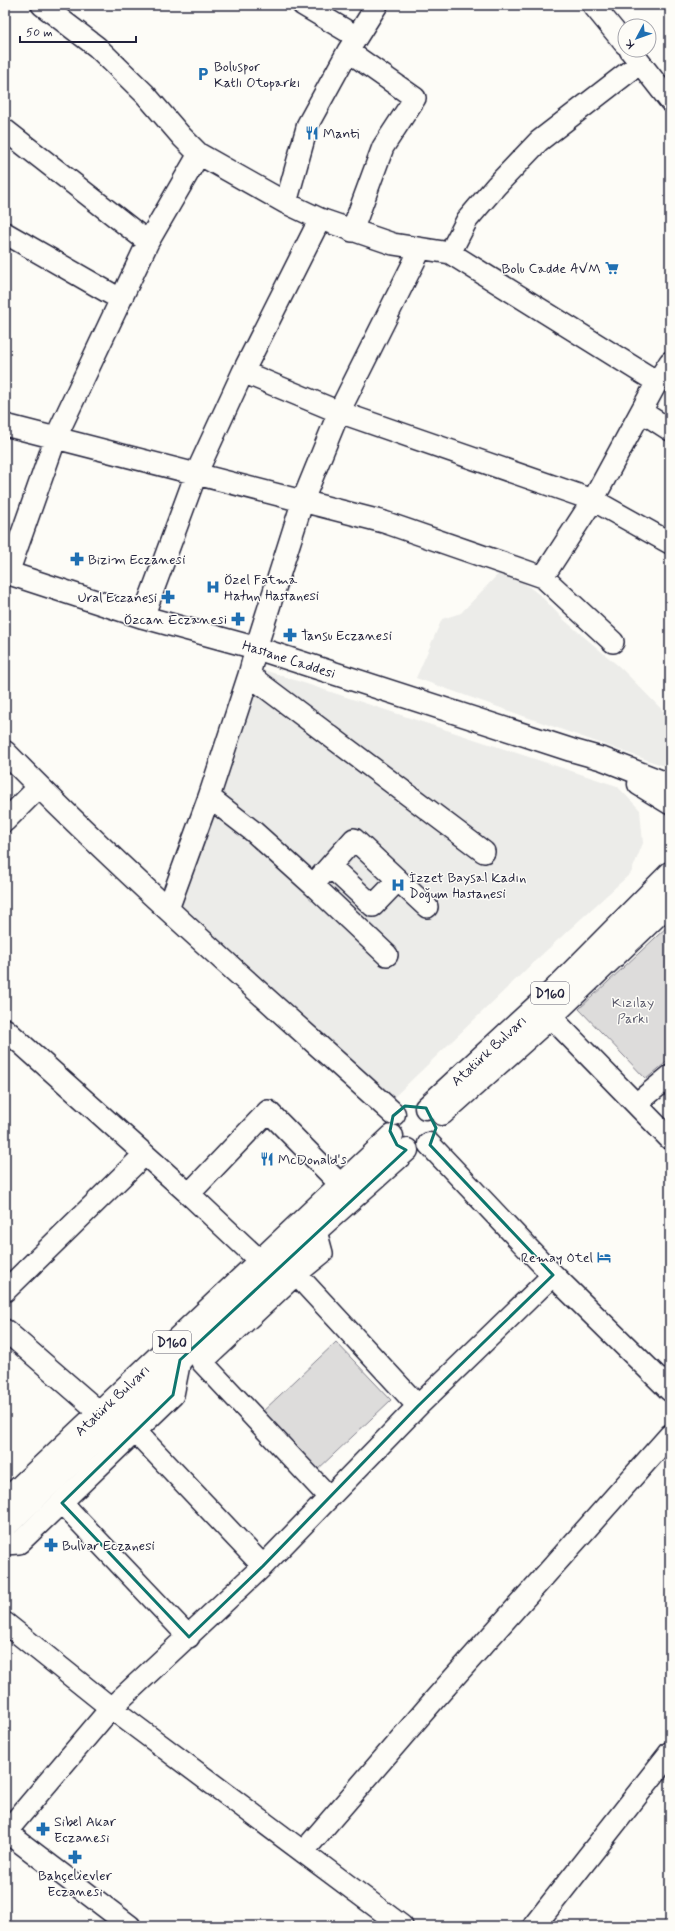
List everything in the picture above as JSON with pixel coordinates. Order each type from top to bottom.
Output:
[{"type":"main road","name":"Hastane Caddesi","points":[[7,572],[143,616],[256,648],[603,759],[670,785]]},
{"type":"main road","name":"Hastane Caddesi","points":[[571,750],[642,785],[670,803]]},
{"type":"main road","points":[[5,752],[168,909],[394,1114]]},
{"type":"main road","name":"Atatürk Bulvarı","points":[[430,1114],[670,872]]},
{"type":"main road","name":"D160","points":[[551,1017],[670,903]]},
{"type":"main road","points":[[430,1114],[551,1017]]},
{"type":"main road","points":[[412,1105],[430,1114],[435,1135],[429,1144],[420,1150],[399,1143],[390,1124],[394,1114],[405,1106],[412,1105]]},
{"type":"main road","name":"Atatürk Bulvarı","points":[[5,1501],[98,1411],[340,1184],[399,1143]]},
{"type":"main road","name":"Atatürk Bulvarı","points":[[5,1527],[316,1231],[399,1143]]},
{"type":"main road","points":[[429,1144],[553,1275],[670,1390]]},
{"type":"main road","points":[[534,1926],[670,1753]]},
{"type":"street","points":[[42,5],[97,48],[145,94],[182,137],[199,154],[286,204],[320,219],[393,244],[420,250],[450,253],[657,382]]},
{"type":"street","points":[[303,5],[352,44],[415,98],[383,147],[352,230]]},
{"type":"street","points":[[286,204],[308,124],[352,44],[376,5]]},
{"type":"street","points":[[593,5],[617,34]]},
{"type":"street","points":[[450,253],[467,220],[496,186],[539,141],[633,58]]},
{"type":"street","points":[[637,58],[670,101]]},
{"type":"street","points":[[5,130],[148,242]]},
{"type":"street","points":[[7,572],[56,437],[148,242],[199,154]]},
{"type":"street","points":[[143,616],[196,474],[243,372],[320,219]]},
{"type":"street","points":[[5,233],[120,299]]},
{"type":"street","points":[[168,909],[209,797],[249,675],[256,648],[303,500],[339,412],[420,250]]},
{"type":"street","points":[[543,577],[593,500],[657,382],[670,362]]},
{"type":"street","points":[[243,372],[339,412],[593,500],[670,543]]},
{"type":"street","points":[[642,412],[670,430]]},
{"type":"street","points":[[5,425],[303,500],[384,522],[543,577],[613,642]]},
{"type":"street","points":[[249,675],[484,852]]},
{"type":"street","points":[[5,821],[39,786]]},
{"type":"street","points":[[209,797],[254,832],[387,955]]},
{"type":"street","points":[[313,885],[354,839],[427,907]]},
{"type":"street","points":[[330,866],[373,906],[398,880]]},
{"type":"street","points":[[551,1017],[670,1139]]},
{"type":"street","points":[[5,1030],[189,1194],[259,1260]]},
{"type":"street","points":[[636,1104],[670,1076]]},
{"type":"street","points":[[189,1194],[268,1111],[340,1184]]},
{"type":"street","points":[[5,1290],[144,1155]]},
{"type":"street","points":[[316,1231],[322,1254],[296,1274],[202,1362],[330,1497]]},
{"type":"street","points":[[296,1274],[418,1406]]},
{"type":"street","points":[[130,1926],[6,1831],[111,1708],[189,1637],[263,1566],[418,1406],[553,1275]]},
{"type":"street","points":[[5,1330],[98,1411]]},
{"type":"street","points":[[5,1544],[19,1543],[173,1395],[180,1360]]},
{"type":"street","points":[[136,1432],[263,1566]]},
{"type":"street","points":[[303,1852],[434,1700],[670,1435]]},
{"type":"street","points":[[62,1503],[189,1637]]},
{"type":"street","points":[[5,1623],[111,1708],[402,1926]]},
{"type":"highlighted area","points":[[405,1106],[426,1108],[436,1128],[430,1145],[553,1275],[418,1406],[263,1566],[189,1637],[62,1503],[173,1395],[180,1360],[406,1150],[397,1145],[390,1131],[393,1116]]},
{"type":"shaded area","points":[[503,569],[541,596],[563,619],[622,669],[670,718],[670,768],[416,678],[442,619],[461,613]]},
{"type":"shaded area","name":"İzzet Baysal Kadın Doğum Hastanesi","points":[[261,669],[617,786],[640,810],[643,843],[631,873],[536,960],[392,1099],[174,898]]},
{"type":"green space","name":"Kızılay Parkı","points":[[670,924],[670,1059],[646,1079],[579,1009]]},
{"type":"green space","points":[[336,1342],[391,1400],[315,1472],[260,1414]]},
{"type":"place","name":"Boluspor Katlı Otoparkı","points":[[203,74]]},
{"type":"place","name":"Manti","points":[[312,133]]},
{"type":"place","name":"Bolu Cadde AVM","points":[[612,268]]},
{"type":"place","name":"Bizim Eczanesi","points":[[77,559]]},
{"type":"place","name":"Özel Fatma Hatun Hastanesi","points":[[213,587]]},
{"type":"place","name":"Ural Eczanesi","points":[[168,597]]},
{"type":"place","name":"Özcan Eczanesi","points":[[238,619]]},
{"type":"place","name":"Tansu Eczanesi","points":[[290,635]]},
{"type":"place","name":"İzzet Baysal Kadın Doğum Hastanesi","points":[[398,885]]},
{"type":"place","name":"McDonald's","points":[[267,1159]]},
{"type":"place","name":"Remay Otel","points":[[604,1257]]},
{"type":"place","name":"Bulvar Eczanesi","points":[[51,1545]]},
{"type":"place","name":"Sibel Akar Eczanesi","points":[[43,1829]]},
{"type":"place","name":"Bahçelievler Eczanesi","points":[[75,1857]]}]
